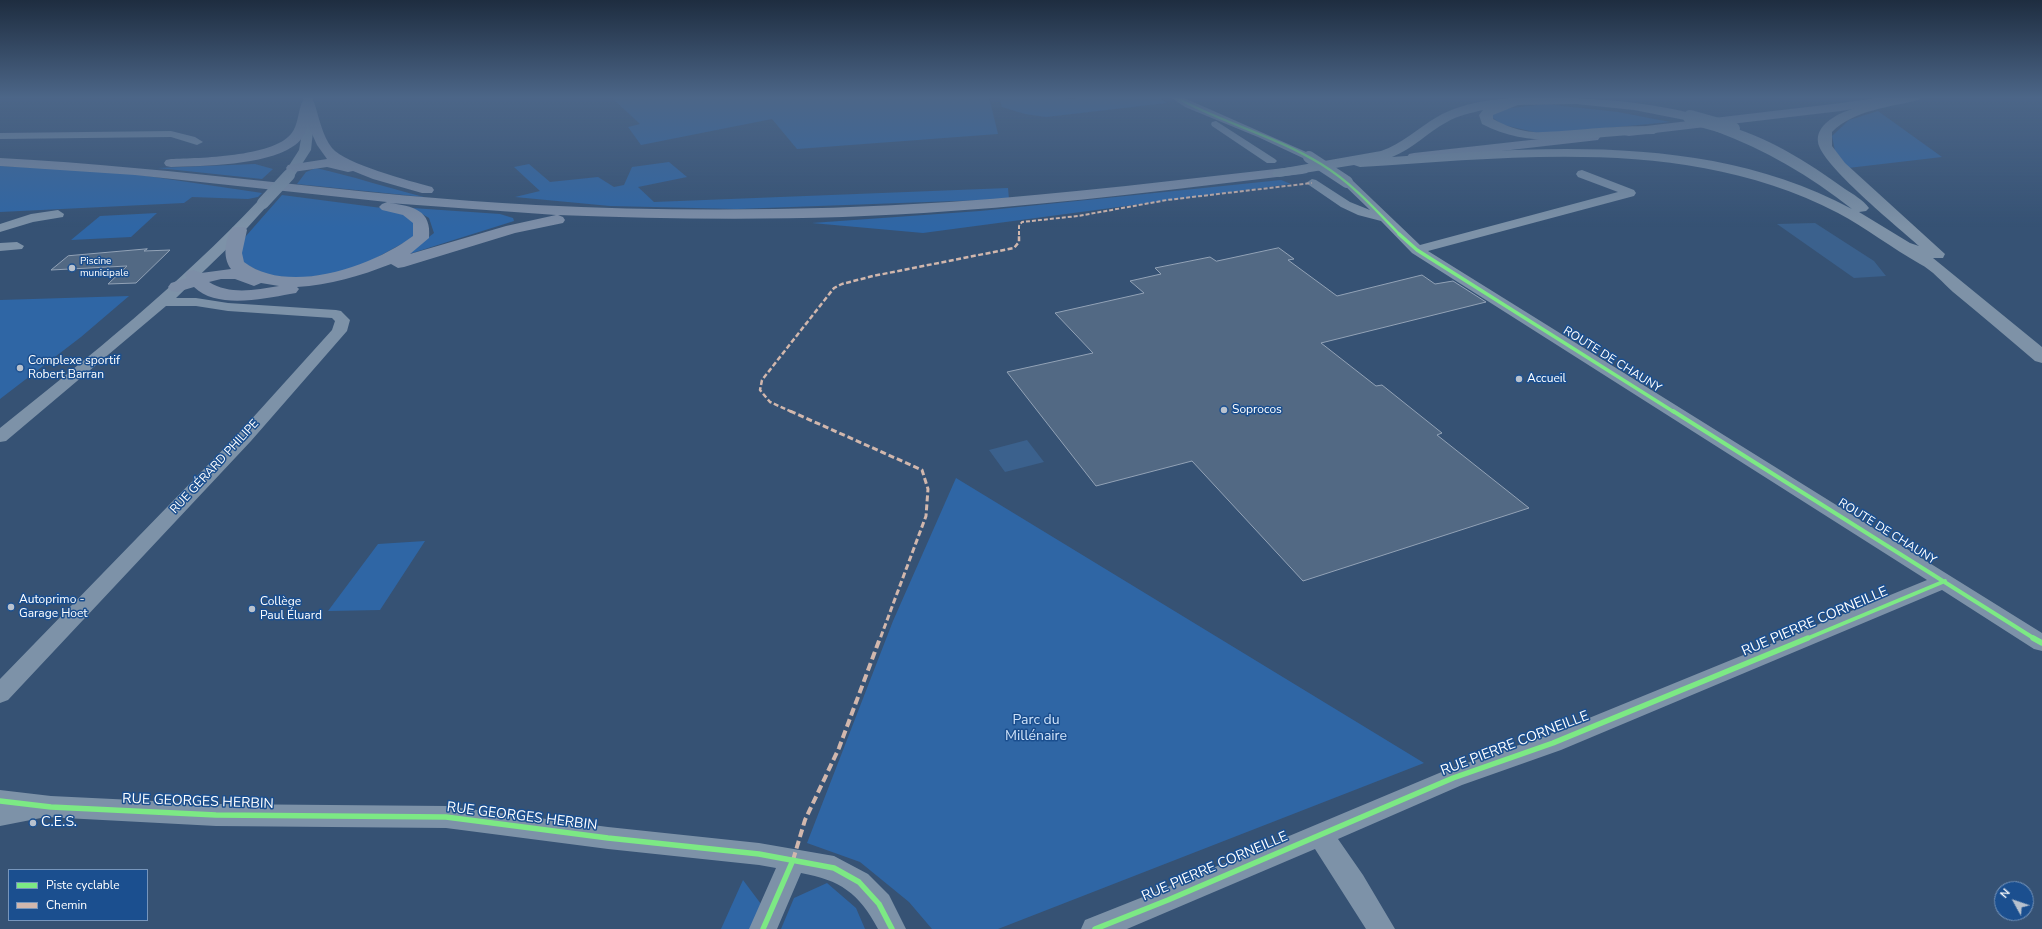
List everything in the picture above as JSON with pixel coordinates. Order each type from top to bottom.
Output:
[{"type":"highway","points":[[1275,167],[1363,159],[1390,152],[1409,140]]},
{"type":"highway","points":[[1752,140],[1774,150],[1816,174],[1902,241],[2042,357]]},
{"type":"highway","points":[[1759,140],[1784,149],[1819,168],[1963,278],[2042,342]]},
{"type":"highway","points":[[1825,140],[1825,146],[1840,166],[1963,278]]},
{"type":"highway","points":[[1360,163],[1510,154],[1584,152],[1633,154],[1688,161],[1761,178],[1814,196],[1855,216],[1922,259]]},
{"type":"main road","points":[[225,159],[261,153],[292,140]]},
{"type":"main road","points":[[321,140],[327,151],[333,156],[378,176]]},
{"type":"main road","points":[[189,288],[214,293],[254,294],[322,283],[358,275],[501,232],[542,222],[595,217],[667,214],[801,213],[943,207],[1083,195],[1275,167],[1360,163],[1562,140]]},
{"type":"main road","points":[[62,164],[179,162],[225,159],[266,159],[296,168],[332,164],[419,188],[475,198],[575,211]]},
{"type":"main road","points":[[0,162],[94,166],[468,205],[667,214]]},
{"type":"main road","points":[[94,166],[403,210],[415,215],[422,222],[421,238],[407,250],[377,265],[334,277],[304,281],[266,283],[237,274],[229,274],[189,288]]},
{"type":"main road","points":[[239,230],[234,252],[234,260],[239,266],[254,275],[282,281]]},
{"type":"street","points":[[189,288],[263,203],[315,150],[315,140]]},
{"type":"street","points":[[1238,140],[1275,167]]},
{"type":"street","name":"ROUTE DE CHAUNY","points":[[1273,140],[1309,157],[1347,182],[1358,191],[1402,238],[1417,250],[2042,643]]},
{"type":"street","points":[[1417,250],[1630,193],[1582,174]]},
{"type":"street","points":[[1312,183],[1351,209],[1363,214],[1383,218]]},
{"type":"street","points":[[0,228],[31,218],[58,214]]},
{"type":"street","points":[[0,247],[17,246]]},
{"type":"street","name":"RUE GÉRARD PHILIPE","points":[[158,306],[189,288],[228,307]]},
{"type":"street","points":[[0,437],[158,306]]},
{"type":"street","name":"RUE GÉRARD PHILIPE","points":[[0,694],[105,582],[245,437],[339,331],[343,320],[336,314],[228,307],[168,308],[158,306]]},
{"type":"street","name":"RUE PIERRE CORNEILLE","points":[[1095,929],[1189,891],[1453,778],[1553,743],[1944,581]]},
{"type":"street","name":"RUE GEORGES HERBIN","points":[[0,800],[51,806],[216,815],[446,817],[608,838],[759,854],[834,868],[859,882],[879,904],[892,929]]},
{"type":"street","name":"RUE GEORGES HERBIN","points":[[0,815],[7,816],[51,806]]},
{"type":"street","points":[[1320,834],[1354,884],[1381,929]]},
{"type":"street","points":[[763,929],[793,860]]},
{"type":"green space","points":[[638,140],[664,140],[641,145]]},
{"type":"green space","points":[[790,140],[913,140],[797,149]]},
{"type":"green space","points":[[1833,140],[1919,140],[1942,157],[1848,168],[1835,151]]},
{"type":"green space","points":[[669,162],[687,177],[638,187],[654,202],[1008,188],[1009,199],[737,209],[610,206],[515,197],[540,191],[514,167],[529,164],[550,182],[598,177],[614,187],[624,185],[632,167]]},
{"type":"green space","points":[[255,164],[273,169],[262,179],[158,168]]},
{"type":"green space","points":[[0,166],[113,171],[262,193],[258,197],[248,199],[192,197],[184,203],[0,212]]},
{"type":"green space","points":[[316,168],[424,197],[297,184],[306,172]]},
{"type":"green space","points":[[1281,180],[1291,184],[923,233],[812,223],[980,211]]},
{"type":"green space","points":[[282,195],[397,210],[416,218],[418,235],[352,271],[301,278],[269,276],[241,262],[240,247],[246,236]]},
{"type":"green space","points":[[412,208],[500,214],[513,218],[514,221],[406,255],[434,233],[429,218]]},
{"type":"green space","points":[[157,213],[131,237],[71,240],[100,216]]},
{"type":"green space","name":"Complexe sportif Robert Barran","points":[[129,296],[81,337],[0,399],[0,300]]},
{"type":"green space","name":"Parc du Millénaire","points":[[956,478],[1424,763],[998,929],[932,929],[909,902],[860,862],[807,843],[893,621]]},
{"type":"green space","points":[[425,541],[380,610],[328,611],[378,544]]},
{"type":"green space","points":[[743,880],[764,908],[754,929],[721,929]]},
{"type":"green space","points":[[827,883],[856,908],[865,929],[781,929],[794,898]]},
{"type":"shaded area","points":[[1815,223],[1874,261],[1886,276],[1854,278],[1777,224]]},
{"type":"shaded area","points":[[1027,440],[1044,462],[1005,472],[989,450]]},
{"type":"building","name":"Soprocos","points":[[1279,248],[1294,259],[1288,260],[1337,296],[1422,275],[1435,284],[1453,281],[1486,302],[1321,343],[1376,386],[1382,385],[1442,433],[1437,435],[1529,508],[1303,581],[1192,461],[1096,486],[1007,372],[1093,353],[1055,313],[1144,293],[1130,281],[1161,274],[1155,268],[1210,257],[1216,261]]},
{"type":"building","name":"Piscine municipale","points":[[147,249],[144,251],[170,250],[136,283],[108,284],[127,266],[51,270],[68,256]]},
{"type":"marked path","points":[[793,860],[805,820],[839,748],[926,516],[928,489],[922,470],[770,402],[760,390],[762,380],[834,288],[842,284],[873,276],[1014,248],[1019,242],[1019,226],[1022,222],[1078,216],[1167,200],[1312,183]]},
{"type":"cycle path","points":[[1274,140],[1322,164],[1341,178],[1359,192],[1417,250],[2042,643]]},
{"type":"cycle path","points":[[1095,929],[1168,900],[1453,778],[1553,743],[1945,581]]},
{"type":"cycle path","points":[[0,801],[51,807],[216,815],[446,817],[608,838],[759,854],[834,868],[859,882],[879,904],[892,929]]},
{"type":"cycle path","points":[[763,929],[793,860]]},
{"type":"place","name":"Piscine municipale","points":[[72,268]]},
{"type":"place","name":"Complexe sportif Robert Barran","points":[[20,368]]},
{"type":"place","name":"Accueil","points":[[1519,379]]},
{"type":"place","name":"Soprocos","points":[[1224,410]]},
{"type":"place","name":"Autoprimo - Garage Hoet","points":[[11,607]]},
{"type":"place","name":"Collège Paul Éluard","points":[[252,609]]},
{"type":"place","name":"C.E.S.","points":[[33,823]]}]
